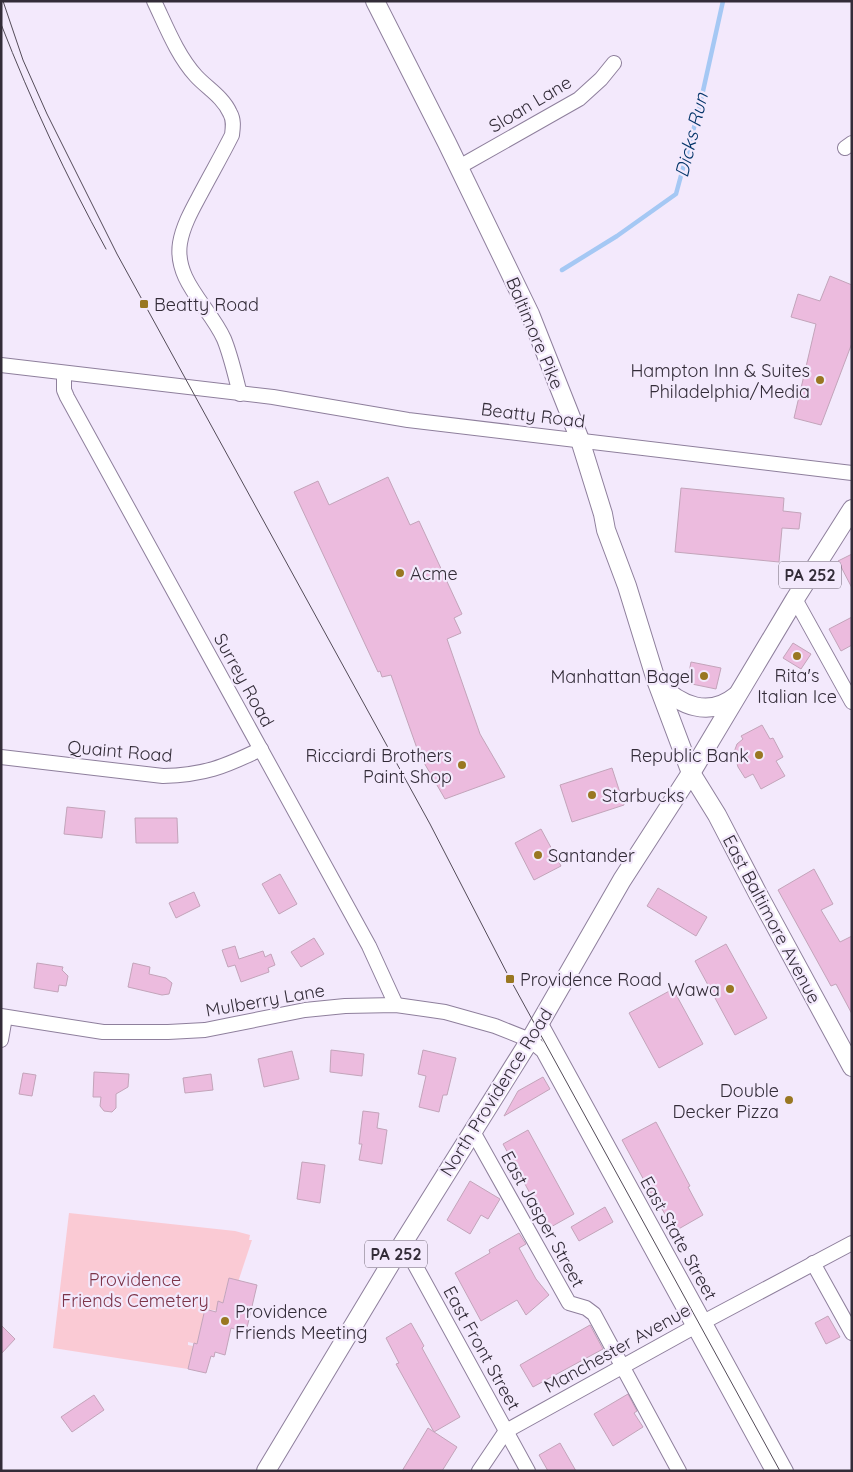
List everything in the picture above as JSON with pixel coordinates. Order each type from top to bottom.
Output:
[{"type":"main road","name":"Baltimore Pike","points":[[374,1],[459,167],[530,314],[580,440],[603,514],[606,530],[627,586],[656,680]]},
{"type":"main road","name":"North Providence Road","points":[[266,1471],[472,1130],[530,1040],[622,880],[691,773],[795,599],[852,509]]},
{"type":"main road","points":[[656,680],[670,696],[682,702],[700,707],[728,703],[738,694]]},
{"type":"main road","name":"East Baltimore Avenue","points":[[656,680],[691,773],[717,815],[852,1066]]},
{"type":"street","points":[[154,1],[195,75],[223,101],[234,124],[232,135],[184,230],[180,243],[180,257],[185,274],[194,293],[223,338],[240,394]]},
{"type":"street","name":"Sloan Lane","points":[[459,167],[579,99],[601,79],[614,63]]},
{"type":"street","name":"Beatty Road","points":[[1,365],[273,397],[408,420],[852,472]]},
{"type":"street","name":"Surrey Road","points":[[64,373],[66,397],[369,946],[396,1005]]},
{"type":"street","points":[[795,599],[852,702]]},
{"type":"street","name":"Quaint Road","points":[[1,758],[163,776],[188,775],[229,765],[261,749]]},
{"type":"street","name":"Mulberry Lane","points":[[3,1016],[103,1032],[168,1032],[205,1030],[305,1010],[345,1006],[396,1005],[445,1012],[495,1026],[530,1040]]},
{"type":"street","points":[[1,1040],[3,1016]]},
{"type":"street","name":"East State Street","points":[[540,1022],[699,1324],[773,1471]]},
{"type":"street","name":"East State Street","points":[[530,1040],[543,1051],[699,1324],[786,1471]]},
{"type":"street","name":"East Jasper Street","points":[[472,1130],[569,1304],[586,1308],[594,1314],[679,1471]]},
{"type":"street","name":"East Front Street","points":[[403,1243],[528,1471]]},
{"type":"street","name":"Manchester Avenue","points":[[506,1431],[699,1324],[852,1243]]},
{"type":"street","points":[[813,1263],[852,1333]]},
{"type":"street","points":[[479,1471],[506,1431]]},
{"type":"green space","name":"Providence Friends Cemetery","points":[[69,1213],[235,1231],[250,1235],[249,1240],[252,1240],[238,1282],[229,1278],[223,1303],[219,1302],[219,1311],[205,1309],[197,1344],[188,1342],[188,1345],[193,1346],[188,1369],[53,1348]]},
{"type":"building","name":"Hampton Inn & Suites Philadelphia/Media","points":[[830,276],[852,285],[852,343],[821,425],[794,418],[816,324],[791,317],[798,294],[820,301]]},
{"type":"building","points":[[388,477],[410,525],[419,521],[462,614],[454,618],[461,633],[447,639],[480,734],[505,777],[445,799],[419,754],[391,675],[382,677],[380,671],[378,672],[294,492],[318,481],[329,505]]},
{"type":"building","points":[[681,488],[784,498],[783,511],[801,513],[799,529],[782,528],[779,562],[675,552]]},
{"type":"building","points":[[852,554],[852,588],[838,561]]},
{"type":"building","points":[[852,617],[852,645],[841,651],[829,629]]},
{"type":"building","name":"Rita's Italian Ice","points":[[793,643],[811,654],[801,669],[783,658]]},
{"type":"building","name":"Manhattan Bagel","points":[[691,662],[721,668],[716,689],[687,683]]},
{"type":"building","name":"Republic Bank","points":[[762,725],[770,739],[773,738],[783,757],[776,761],[785,776],[761,789],[753,774],[745,778],[738,767],[734,752],[737,744],[743,739],[741,736]]},
{"type":"building","name":"Starbucks","points":[[612,768],[624,805],[572,822],[560,785]]},
{"type":"building","points":[[67,807],[105,811],[102,838],[64,834]]},
{"type":"building","points":[[135,818],[177,818],[178,843],[136,843]]},
{"type":"building","name":"Santander","points":[[541,829],[561,866],[534,880],[515,843]]},
{"type":"building","points":[[814,869],[833,904],[821,910],[840,942],[852,936],[852,1014],[836,984],[831,986],[778,890]]},
{"type":"building","points":[[280,874],[297,904],[279,914],[262,884]]},
{"type":"building","points":[[658,888],[707,917],[696,936],[647,906]]},
{"type":"building","points":[[194,892],[200,906],[176,918],[169,903]]},
{"type":"building","points":[[314,938],[324,954],[301,967],[291,952]]},
{"type":"building","points":[[726,944],[767,1018],[735,1035],[695,961]]},
{"type":"building","points":[[235,946],[239,959],[263,951],[265,957],[271,954],[275,965],[268,968],[269,972],[241,982],[235,965],[228,967],[222,950]]},
{"type":"building","points":[[37,963],[63,967],[62,970],[68,976],[66,986],[59,985],[58,992],[34,988]]},
{"type":"building","points":[[133,963],[150,967],[149,974],[166,978],[172,983],[169,994],[162,995],[128,987]]},
{"type":"building","points":[[673,989],[703,1044],[659,1068],[629,1013]]},
{"type":"building","points":[[331,1050],[364,1054],[362,1076],[330,1072]]},
{"type":"building","points":[[423,1050],[456,1058],[447,1095],[443,1095],[439,1112],[419,1107],[426,1076],[418,1074]]},
{"type":"building","points":[[292,1051],[299,1079],[264,1087],[258,1059]]},
{"type":"building","points":[[94,1072],[129,1074],[128,1087],[116,1094],[116,1108],[112,1112],[104,1111],[100,1106],[101,1097],[93,1097]]},
{"type":"building","points":[[23,1073],[36,1075],[32,1096],[19,1094]]},
{"type":"building","points":[[211,1074],[213,1090],[185,1093],[183,1078]]},
{"type":"building","points":[[543,1077],[550,1089],[504,1116],[518,1091]]},
{"type":"building","points":[[363,1111],[379,1113],[377,1128],[387,1130],[382,1164],[359,1160],[362,1144],[359,1144]]},
{"type":"building","points":[[656,1122],[703,1215],[675,1231],[659,1204],[657,1204],[622,1140]]},
{"type":"building","points":[[528,1130],[574,1214],[549,1228],[503,1144]]},
{"type":"building","points":[[302,1162],[325,1165],[320,1203],[297,1199]]},
{"type":"building","points":[[470,1181],[500,1199],[488,1219],[481,1215],[470,1234],[447,1220]]},
{"type":"building","points":[[605,1207],[613,1222],[579,1241],[571,1227]]},
{"type":"building","points":[[519,1233],[526,1244],[519,1248],[536,1279],[549,1295],[526,1315],[517,1300],[481,1321],[455,1273],[490,1253],[489,1250]]},
{"type":"building","name":"Providence Friends Meeting","points":[[229,1278],[257,1285],[246,1332],[231,1328],[225,1355],[215,1352],[214,1357],[211,1356],[206,1373],[188,1369],[194,1343],[197,1344],[205,1309],[216,1312],[218,1301],[223,1303]]},
{"type":"building","points":[[828,1316],[840,1337],[826,1344],[815,1323]]},
{"type":"building","points":[[411,1323],[424,1346],[422,1348],[460,1417],[434,1432],[396,1364],[399,1363],[386,1338]]},
{"type":"building","points":[[1,1325],[15,1339],[1,1354]]},
{"type":"building","points":[[590,1325],[603,1349],[533,1387],[520,1365]]},
{"type":"building","points":[[628,1394],[637,1411],[634,1413],[643,1427],[613,1446],[594,1414]]},
{"type":"building","points":[[94,1395],[104,1410],[72,1432],[61,1417]]},
{"type":"building","points":[[428,1428],[457,1447],[442,1471],[402,1471]]},
{"type":"building","points":[[560,1443],[576,1471],[548,1471],[539,1455]]},
{"type":"waterway","name":"Dicks Run","points":[[562,270],[617,236],[676,194],[699,109],[723,1]]},
{"type":"tram line","points":[[3,1],[23,60],[47,114],[117,254],[430,824],[510,979],[780,1471]]},
{"type":"tram line","points":[[1,24],[50,138],[106,249]]},
{"type":"place","name":"Beatty Road","points":[[144,304]]},
{"type":"place","name":"Hampton Inn & Suites Philadelphia/Media","points":[[820,380]]},
{"type":"place","name":"Acme","points":[[400,573]]},
{"type":"place","name":"Rita's Italian Ice","points":[[797,656]]},
{"type":"place","name":"Manhattan Bagel","points":[[704,676]]},
{"type":"place","name":"Republic Bank","points":[[759,755]]},
{"type":"place","name":"Ricciardi Brothers Paint Shop","points":[[462,765]]},
{"type":"place","name":"Starbucks","points":[[592,795]]},
{"type":"place","name":"Santander","points":[[538,855]]},
{"type":"place","name":"Providence Road","points":[[510,979]]},
{"type":"place","name":"Wawa","points":[[730,989]]},
{"type":"place","name":"Double Decker Pizza","points":[[789,1100]]},
{"type":"place","name":"Providence Friends Meeting","points":[[225,1321]]}]
